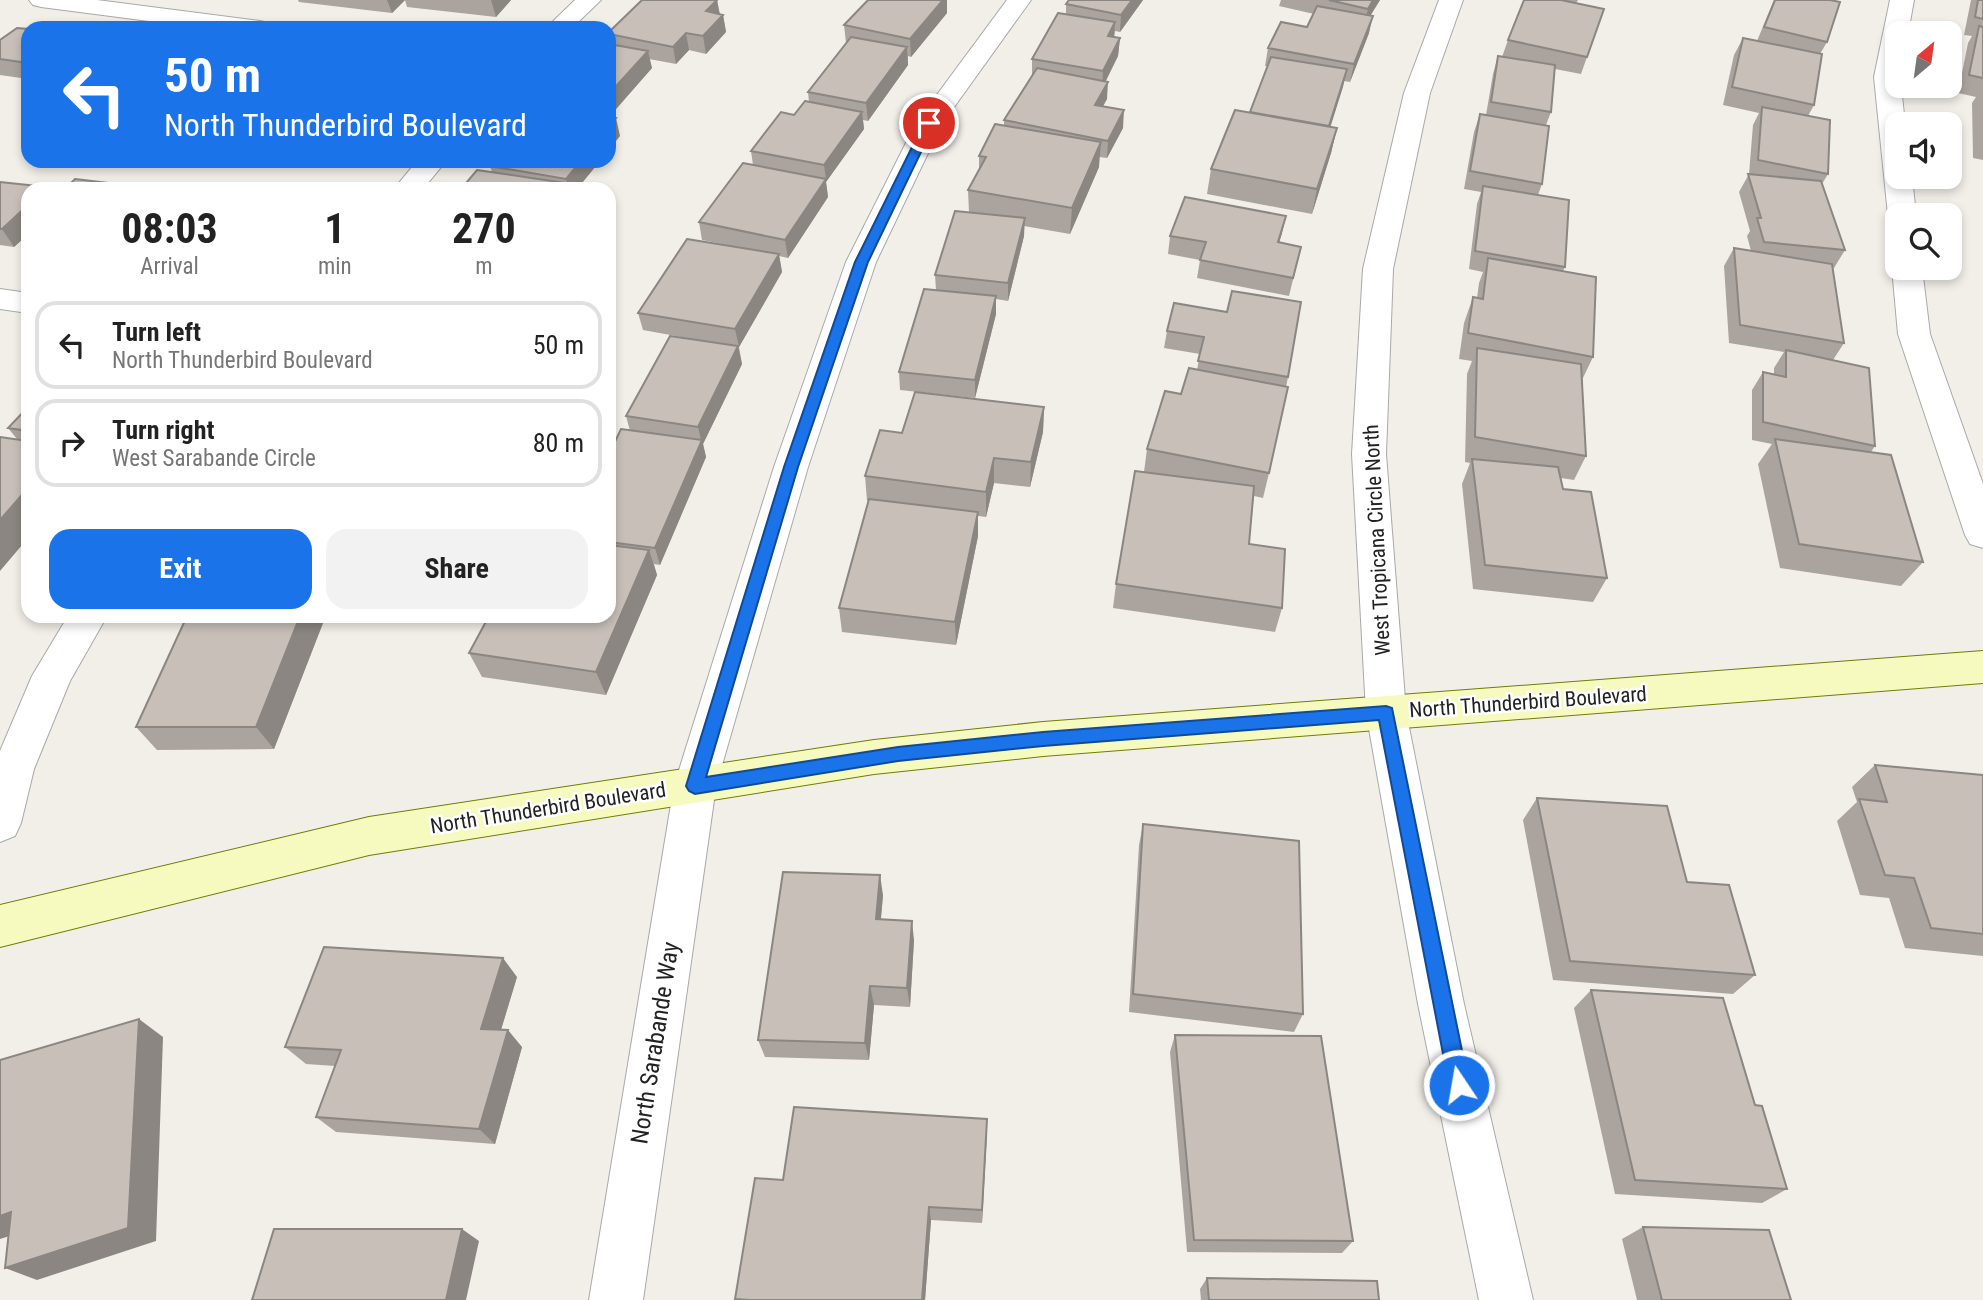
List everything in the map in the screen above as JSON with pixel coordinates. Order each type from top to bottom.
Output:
[{"type":"street","points":[[41,0],[205,21]]},
{"type":"street","points":[[566,21],[589,0]]},
{"type":"street","name":"North Sarabande Way","points":[[617,1300],[695,786],[791,467],[862,262],[929,123],[1019,0]]},
{"type":"street","name":"West Tropicana Circle North","points":[[1451,0],[1418,93],[1378,269],[1369,454],[1386,712],[1441,1004],[1506,1300]]},
{"type":"street","points":[[1891,112],[1887,76],[1902,0]]},
{"type":"street","points":[[414,182],[426,168]]},
{"type":"street","points":[[1908,280],[1914,334],[1983,535]]},
{"type":"street","points":[[0,299],[21,302]]},
{"type":"street","points":[[0,823],[13,769],[52,676],[84,623]]},
{"type":"street","name":"North Thunderbird Boulevard","points":[[0,926],[369,836],[900,754],[1043,739],[1983,667]]},
{"type":"building","points":[[642,0],[717,0],[706,11],[723,15],[703,36],[686,33],[673,47],[616,35],[616,25]]},
{"type":"building","points":[[868,0],[943,0],[910,39],[844,25]]},
{"type":"building","points":[[1069,0],[1132,0],[1121,15],[1066,4]]},
{"type":"building","points":[[1329,0],[1373,0],[1368,9]]},
{"type":"building","points":[[1524,0],[1561,0],[1604,9],[1587,57],[1508,40]]},
{"type":"building","points":[[1775,0],[1840,2],[1827,42],[1764,27]]},
{"type":"building","points":[[1978,0],[1983,0],[1983,19],[1975,17]]},
{"type":"building","points":[[1317,6],[1373,16],[1354,64],[1268,48],[1281,22],[1307,27]]},
{"type":"building","points":[[1058,13],[1115,22],[1108,36],[1120,38],[1103,71],[1032,59]]},
{"type":"building","points":[[1979,26],[1983,27],[1983,78],[1969,75]]},
{"type":"building","points":[[17,28],[21,28],[21,62],[0,59],[0,40]]},
{"type":"building","points":[[851,37],[907,47],[866,103],[808,92]]},
{"type":"building","points":[[1743,38],[1822,54],[1814,105],[1732,87]]},
{"type":"building","points":[[616,45],[648,51],[616,86]]},
{"type":"building","points":[[1498,56],[1555,65],[1551,112],[1491,102]]},
{"type":"building","points":[[1271,57],[1347,69],[1329,126],[1250,112]]},
{"type":"building","points":[[1037,68],[1108,82],[1095,105],[1124,110],[1108,141],[1004,120]]},
{"type":"building","points":[[805,101],[862,112],[824,165],[751,151],[781,112],[794,115]]},
{"type":"building","points":[[1762,107],[1830,120],[1828,174],[1758,160]]},
{"type":"building","points":[[1235,110],[1337,128],[1317,189],[1211,169]]},
{"type":"building","points":[[1480,114],[1549,126],[1542,184],[1470,171]]},
{"type":"building","points":[[995,124],[1101,142],[1072,208],[968,190],[986,157],[979,156]]},
{"type":"building","points":[[743,163],[826,179],[785,240],[699,222]]},
{"type":"building","points":[[502,168],[575,168],[566,179]]},
{"type":"building","points":[[477,170],[558,182],[467,182]]},
{"type":"building","points":[[1748,174],[1821,181],[1845,250],[1764,242],[1757,218],[1761,218]]},
{"type":"building","points":[[75,179],[100,182],[72,182]]},
{"type":"building","points":[[0,182],[21,184],[21,211],[0,229]]},
{"type":"building","points":[[1483,186],[1569,200],[1565,267],[1475,251]]},
{"type":"building","points":[[1185,197],[1286,216],[1278,242],[1301,247],[1293,278],[1200,260],[1206,242],[1170,236]]},
{"type":"building","points":[[955,211],[1025,218],[1008,283],[935,275]]},
{"type":"building","points":[[687,239],[779,254],[735,329],[638,313]]},
{"type":"building","points":[[1734,248],[1832,264],[1844,343],[1740,325]]},
{"type":"building","points":[[1488,258],[1596,277],[1593,357],[1468,333],[1473,297],[1483,299]]},
{"type":"building","points":[[924,289],[996,296],[975,380],[899,372]]},
{"type":"building","points":[[1232,291],[1301,302],[1288,377],[1198,361],[1204,337],[1167,331],[1174,303],[1227,312]]},
{"type":"building","points":[[670,336],[738,346],[698,427],[626,416]]},
{"type":"building","points":[[1477,348],[1581,364],[1586,456],[1475,437]]},
{"type":"building","points":[[1786,350],[1869,368],[1875,446],[1763,422],[1763,372],[1786,377]]},
{"type":"building","points":[[1189,368],[1288,387],[1269,473],[1147,449],[1165,391],[1181,394]]},
{"type":"building","points":[[915,392],[1044,407],[1031,462],[994,458],[986,492],[865,476],[880,430],[902,433]]},
{"type":"building","points":[[21,414],[21,430],[8,428]]},
{"type":"building","points":[[621,429],[702,440],[655,548],[616,543],[616,439]]},
{"type":"building","points":[[0,437],[21,440],[21,496],[0,520]]},
{"type":"building","points":[[1775,439],[1891,455],[1923,562],[1799,544]]},
{"type":"building","points":[[1472,459],[1558,467],[1563,489],[1591,492],[1607,578],[1485,565]]},
{"type":"building","points":[[1135,471],[1254,486],[1249,544],[1285,549],[1282,608],[1116,584]]},
{"type":"building","points":[[869,499],[978,512],[955,622],[839,608]]},
{"type":"building","points":[[616,546],[649,550],[596,672],[469,653],[485,623],[616,623]]},
{"type":"building","points":[[184,623],[297,623],[256,727],[136,727]]},
{"type":"building","points":[[1875,765],[1983,775],[1983,934],[1931,928],[1914,878],[1885,875],[1859,799],[1887,802]]},
{"type":"building","points":[[1537,798],[1667,806],[1687,882],[1729,885],[1755,975],[1570,961]]},
{"type":"building","points":[[1143,824],[1299,841],[1303,1014],[1133,994]]},
{"type":"building","points":[[783,872],[880,875],[876,919],[912,921],[907,988],[870,986],[865,1043],[758,1040]]},
{"type":"building","points":[[324,947],[503,958],[481,1029],[508,1030],[479,1129],[316,1117],[341,1050],[285,1047]]},
{"type":"building","points":[[1591,990],[1723,998],[1755,1105],[1762,1106],[1787,1189],[1635,1180]]},
{"type":"building","points":[[139,1019],[128,1228],[5,1268],[11,1212],[0,1216],[0,1060]]},
{"type":"building","points":[[1175,1035],[1321,1036],[1353,1241],[1194,1240]]},
{"type":"building","points":[[794,1107],[987,1119],[982,1210],[929,1207],[922,1300],[735,1299],[755,1178],[783,1180]]},
{"type":"building","points":[[1643,1227],[1769,1230],[1791,1300],[1662,1300]]},
{"type":"building","points":[[274,1229],[462,1229],[446,1300],[252,1300]]},
{"type":"building","points":[[1207,1278],[1377,1281],[1379,1300],[1209,1300]]},
{"type":"route","points":[[929,123],[862,262],[791,467],[695,786],[898,754],[1043,739],[1386,712],[1441,1004],[1459,1085]]}]
